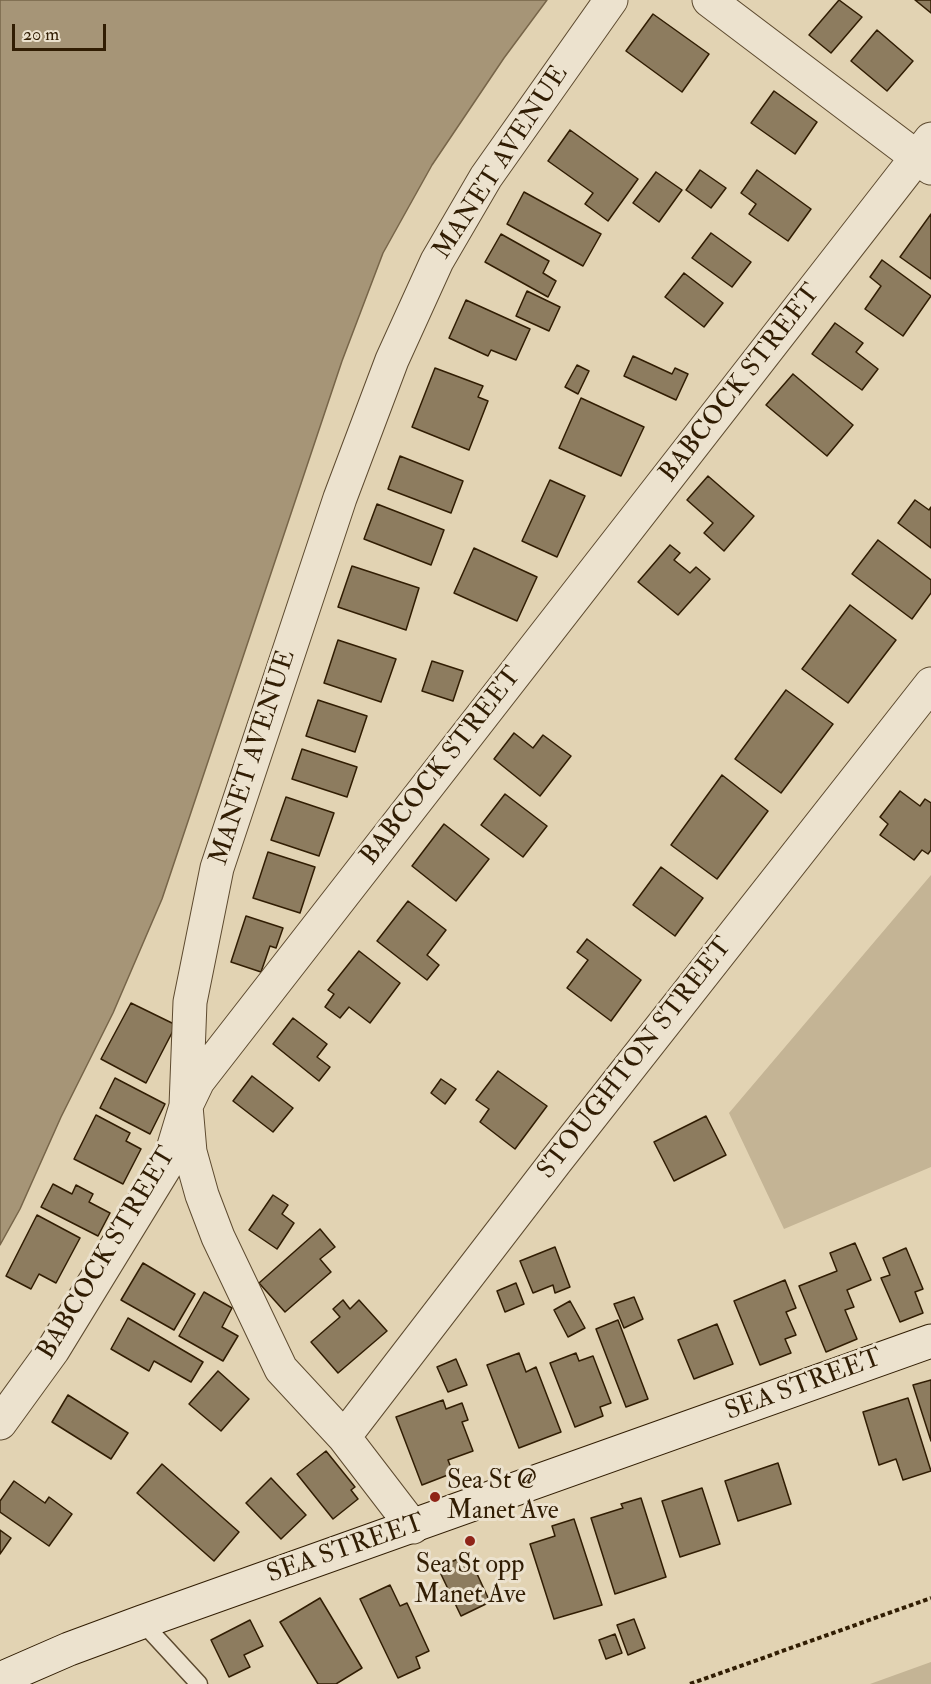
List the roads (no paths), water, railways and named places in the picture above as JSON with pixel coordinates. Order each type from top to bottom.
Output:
[{"type":"street","name":"MANET AVENUE","points":[[413,1527],[344,1437],[281,1369],[218,1237],[202,1195],[190,1152],[186,1106],[190,1002],[217,868],[340,498],[392,360],[437,261],[486,177],[611,0]]},
{"type":"street","points":[[709,0],[927,155]]},
{"type":"street","name":"BABCOCK STREET","points":[[0,1423],[53,1350],[170,1159],[186,1106],[198,1081],[927,155]]},
{"type":"street","name":"STOUGHTON STREET","points":[[344,1437],[555,1161],[931,684]]},
{"type":"street","name":"SEA STREET","points":[[18,1677],[142,1622],[931,1341]]},
{"type":"lane","points":[[142,1622],[199,1684]]},
{"type":"place","name":"Sea St @ Manet Ave","points":[[435,1497]]},
{"type":"place","name":"Sea St opp Manet Ave","points":[[470,1541]]}]
